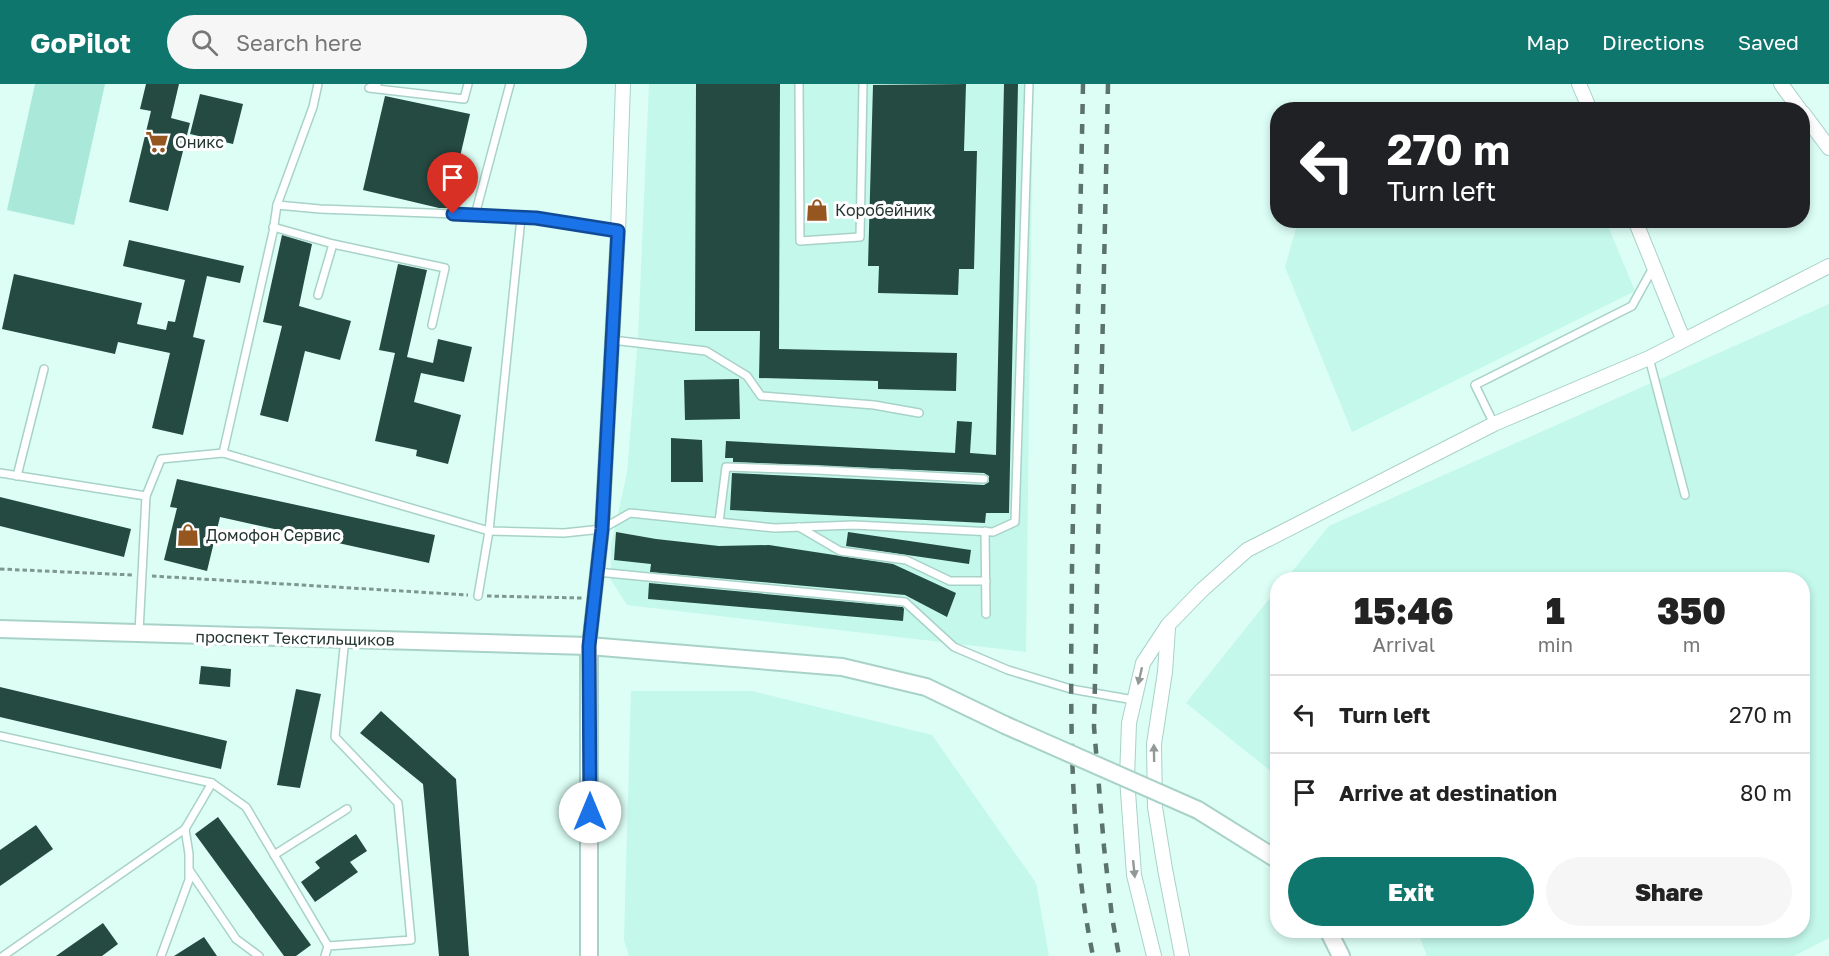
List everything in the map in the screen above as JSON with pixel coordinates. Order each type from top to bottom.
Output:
[{"type":"street","points":[[589,956],[589,646],[602,529],[618,231],[622,84]]},
{"type":"street","points":[[1579,84],[1587,102]]},
{"type":"street","points":[[1781,84],[1794,102]]},
{"type":"street","points":[[1810,122],[1829,148]]},
{"type":"street","points":[[1638,228],[1683,339]]},
{"type":"street","points":[[1154,956],[1134,875],[1127,778],[1129,723],[1143,663],[1168,626],[1202,590],[1247,550],[1494,424],[1649,358],[1829,266]]},
{"type":"street","points":[[1168,626],[1165,672],[1154,744],[1155,807],[1182,956]]},
{"type":"street","name":"проспект Текстильщиков","points":[[0,629],[589,646],[842,667],[926,687],[1005,725],[1198,810],[1270,855]]},
{"type":"street","points":[[1332,938],[1341,956]]},
{"type":"lane","points":[[223,453],[277,205],[314,107],[318,84]]},
{"type":"lane","points":[[377,84],[369,88],[464,99],[468,84]]},
{"type":"lane","points":[[475,215],[510,84]]},
{"type":"lane","points":[[799,84],[800,242],[860,237],[863,84]]},
{"type":"lane","points":[[138,634],[146,496],[161,459],[223,453],[489,531],[564,533],[602,529],[630,513],[775,528],[854,525],[993,532],[1015,522],[1029,84]]},
{"type":"lane","points":[[277,205],[320,209],[536,218],[618,231]]},
{"type":"lane","points":[[478,596],[489,531],[522,218]]},
{"type":"lane","points":[[273,227],[333,244],[446,268],[432,325]]},
{"type":"lane","points":[[318,295],[333,244]]},
{"type":"lane","points":[[1494,424],[1475,386],[1632,306],[1654,266]]},
{"type":"lane","points":[[612,340],[706,351],[747,376],[761,396],[874,405],[919,413]]},
{"type":"lane","points":[[1649,358],[1685,495]]},
{"type":"lane","points":[[18,476],[44,369]]},
{"type":"lane","points":[[719,522],[726,467],[984,479]]},
{"type":"lane","points":[[0,473],[146,496]]},
{"type":"lane","points":[[799,527],[840,551],[906,560],[950,580],[986,581]]},
{"type":"lane","points":[[985,531],[986,614]]},
{"type":"lane","points":[[597,572],[905,602],[954,647],[998,666],[1071,689],[1134,700]]},
{"type":"lane","points":[[328,946],[411,940],[398,803],[335,737],[345,638]]},
{"type":"lane","points":[[0,736],[212,783],[246,807],[328,946],[325,956]]},
{"type":"lane","points":[[3,956],[185,829],[212,783]]},
{"type":"lane","points":[[274,855],[347,809]]},
{"type":"lane","points":[[161,956],[189,880],[189,854],[185,829]]},
{"type":"lane","points":[[189,869],[236,939],[259,956]]},
{"type":"path","points":[[0,569],[478,596],[594,598]]},
{"type":"shaded area","points":[[35,84],[105,84],[74,225],[7,210]]},
{"type":"shaded area","points":[[649,84],[1033,84],[1026,652],[627,605],[611,580],[611,545],[627,473],[638,338]]},
{"type":"shaded area","points":[[1296,228],[1609,228],[1635,291],[1352,432],[1285,267]]},
{"type":"shaded area","points":[[1829,304],[1829,938],[1794,956],[1427,956],[1420,938],[1810,938],[1810,572],[1292,572],[1329,526]]},
{"type":"shaded area","points":[[1270,598],[1270,771],[1186,703]]},
{"type":"shaded area","points":[[631,691],[752,691],[932,735],[1036,883],[1049,956],[629,956],[624,940]]},
{"type":"building","points":[[146,84],[179,84],[171,118],[190,123],[168,211],[129,202],[151,111],[140,109]]},
{"type":"building","points":[[696,84],[780,84],[779,349],[957,353],[956,391],[878,389],[878,381],[759,378],[760,331],[695,331]]},
{"type":"building","points":[[966,84],[964,151],[977,151],[974,269],[959,269],[958,295],[878,293],[879,266],[868,266],[873,85]]},
{"type":"building","points":[[1004,84],[1018,84],[1009,513],[986,513],[985,523],[730,510],[732,473],[984,485],[989,482],[989,476],[984,473],[733,462],[733,458],[725,458],[726,441],[955,453],[957,421],[972,422],[970,453],[996,455]]},
{"type":"building","points":[[200,94],[243,104],[233,144],[190,134]]},
{"type":"building","points":[[385,96],[470,114],[448,208],[439,208],[363,190]]},
{"type":"building","points":[[282,235],[312,244],[299,306],[351,321],[340,360],[305,351],[288,422],[260,415],[282,326],[263,322]]},
{"type":"building","points":[[129,240],[244,266],[240,283],[207,276],[193,337],[205,340],[183,435],[152,428],[170,353],[118,342],[115,354],[2,329],[14,274],[142,303],[137,324],[166,330],[168,321],[175,322],[185,280],[123,266]]},
{"type":"building","points":[[398,264],[427,270],[407,357],[433,363],[438,339],[472,347],[464,382],[421,373],[414,402],[461,415],[448,464],[416,456],[417,450],[375,441],[395,353],[379,350]]},
{"type":"building","points":[[739,379],[740,419],[685,420],[684,380]]},
{"type":"building","points":[[671,438],[702,440],[703,482],[671,482]]},
{"type":"building","points":[[177,479],[435,535],[429,563],[220,517],[207,571],[164,560],[177,508],[170,507]]},
{"type":"building","points":[[0,497],[131,529],[124,557],[0,526]]},
{"type":"building","points":[[616,532],[719,546],[769,545],[893,564],[956,593],[947,617],[905,595],[650,572],[651,564],[614,560]]},
{"type":"building","points":[[848,532],[971,550],[969,564],[846,546]]},
{"type":"building","points":[[649,583],[903,607],[903,621],[648,599]]},
{"type":"building","points":[[201,666],[231,669],[230,687],[199,684]]},
{"type":"building","points":[[0,687],[227,741],[221,769],[0,717]]},
{"type":"building","points":[[296,689],[321,694],[300,788],[277,785]]},
{"type":"building","points":[[381,711],[456,779],[469,956],[439,956],[423,784],[360,733]]},
{"type":"building","points":[[218,817],[311,945],[296,956],[284,956],[195,834]]},
{"type":"building","points":[[36,825],[53,849],[0,886],[0,850]]},
{"type":"building","points":[[356,834],[367,851],[350,862],[358,872],[315,902],[301,882],[320,868],[315,862]]},
{"type":"building","points":[[103,923],[118,944],[102,956],[56,956]]},
{"type":"building","points":[[204,937],[217,956],[174,956]]},
{"type":"railway","points":[[1083,84],[1071,714],[1079,860],[1093,956]]},
{"type":"railway","points":[[1108,84],[1094,727],[1104,847],[1119,956]]},
{"type":"place","name":"Оникс","points":[[157,142]]},
{"type":"place","name":"Коробейник","points":[[817,210]]},
{"type":"place","name":"Домофон Сервис","points":[[188,535]]},
{"type":"route","points":[[453,214],[536,218],[618,231],[602,529],[589,646],[590,812]]}]
